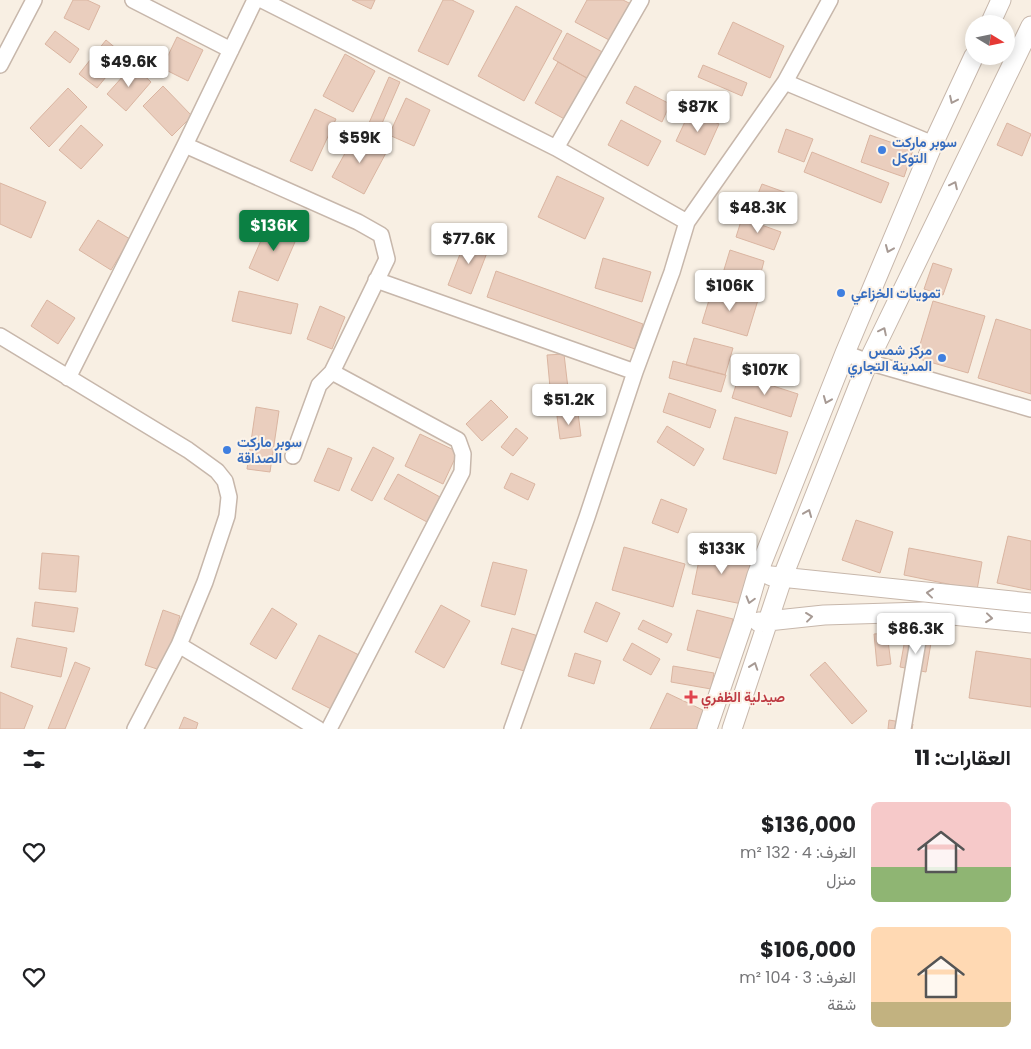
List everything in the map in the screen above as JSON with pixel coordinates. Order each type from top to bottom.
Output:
[{"type":"street","points":[[0,64],[34,0]]},
{"type":"street","points":[[134,0],[231,50]]},
{"type":"street","points":[[68,378],[185,145],[254,0]]},
{"type":"street","points":[[262,0],[556,148],[687,222]]},
{"type":"street","points":[[556,148],[641,0]]},
{"type":"street","points":[[512,729],[587,517],[635,372],[672,272],[687,222],[785,82],[830,0]]},
{"type":"street","points":[[994,15],[1001,0]]},
{"type":"street","points":[[732,729],[770,622],[783,576],[868,362],[1031,26]]},
{"type":"street","points":[[707,729],[743,623],[756,575],[845,353],[933,144],[970,65]]},
{"type":"street","points":[[785,82],[933,144]]},
{"type":"street","points":[[185,145],[358,222],[381,235],[387,259],[332,372],[319,385],[293,456]]},
{"type":"street","points":[[376,280],[635,372]]},
{"type":"street","points":[[0,336],[188,450],[217,471],[225,481],[230,497],[220,540],[179,645],[135,729]]},
{"type":"street","points":[[845,353],[868,362],[1031,409]]},
{"type":"street","points":[[329,729],[462,472],[462,454],[458,440],[332,372]]},
{"type":"street","points":[[756,575],[783,576],[1031,603]]},
{"type":"street","points":[[743,623],[770,622],[824,615],[923,612],[1031,623]]},
{"type":"street","points":[[903,729],[923,612]]},
{"type":"street","points":[[179,645],[318,729]]},
{"type":"building","points":[[73,0],[87,0],[100,6],[89,30],[64,18]]},
{"type":"building","points":[[352,0],[375,0],[371,9]]},
{"type":"building","points":[[443,0],[452,0],[474,11],[448,65],[418,51]]},
{"type":"building","points":[[587,0],[623,0],[631,4],[611,41],[575,22]]},
{"type":"building","points":[[516,6],[562,31],[524,101],[478,76]]},
{"type":"building","points":[[733,22],[784,46],[770,78],[718,54]]},
{"type":"building","points":[[55,31],[79,49],[70,63],[45,44]]},
{"type":"building","points":[[567,33],[608,55],[594,82],[553,59]]},
{"type":"building","points":[[177,37],[203,50],[188,81],[162,68]]},
{"type":"building","points":[[106,40],[124,55],[97,88],[79,74]]},
{"type":"building","points":[[345,54],[375,71],[353,112],[323,96]]},
{"type":"building","points":[[558,62],[592,81],[570,122],[535,103]]},
{"type":"building","points":[[133,65],[151,82],[126,111],[107,94]]},
{"type":"building","points":[[703,65],[747,83],[742,96],[698,77]]},
{"type":"building","points":[[389,77],[400,82],[380,128],[369,123]]},
{"type":"building","points":[[163,86],[192,116],[172,136],[143,106]]},
{"type":"building","points":[[635,86],[670,104],[662,122],[626,103]]},
{"type":"building","points":[[68,88],[87,107],[49,147],[30,128]]},
{"type":"building","points":[[406,98],[430,110],[414,146],[389,135]]},
{"type":"building","points":[[315,109],[336,119],[312,171],[290,161]]},
{"type":"building","points":[[690,111],[719,124],[705,155],[676,141]]},
{"type":"building","points":[[621,120],[661,141],[648,166],[608,145]]},
{"type":"building","points":[[1007,123],[1031,134],[1022,156],[997,145]]},
{"type":"building","points":[[81,125],[103,145],[81,169],[59,150]]},
{"type":"building","points":[[786,129],[813,139],[804,162],[778,152]]},
{"type":"building","points":[[355,135],[387,151],[364,194],[332,177]]},
{"type":"building","points":[[870,135],[913,150],[904,177],[861,162]]},
{"type":"building","points":[[812,152],[889,183],[881,203],[804,172]]},
{"type":"building","points":[[557,176],[604,198],[585,239],[538,217]]},
{"type":"building","points":[[0,183],[46,202],[31,238],[0,224]]},
{"type":"building","points":[[762,184],[787,193],[778,216],[753,206]]},
{"type":"building","points":[[742,218],[781,232],[774,250],[736,237]]},
{"type":"building","points":[[98,220],[130,239],[111,270],[79,250]]},
{"type":"building","points":[[269,222],[298,235],[278,281],[249,268]]},
{"type":"building","points":[[467,236],[490,245],[471,294],[448,285]]},
{"type":"building","points":[[730,250],[764,261],[758,284],[723,273]]},
{"type":"building","points":[[603,258],[651,272],[642,302],[595,288]]},
{"type":"building","points":[[933,263],[952,269],[943,295],[924,289]]},
{"type":"building","points":[[496,271],[643,324],[635,349],[487,297]]},
{"type":"building","points":[[713,287],[758,300],[747,336],[702,323]]},
{"type":"building","points":[[239,291],[298,304],[291,334],[232,321]]},
{"type":"building","points":[[47,300],[75,318],[58,344],[31,326]]},
{"type":"building","points":[[933,301],[985,316],[968,373],[916,358]]},
{"type":"building","points":[[320,306],[345,317],[332,349],[307,339]]},
{"type":"building","points":[[996,319],[1031,330],[1031,394],[978,378]]},
{"type":"building","points":[[694,338],[733,348],[725,375],[686,365]]},
{"type":"building","points":[[564,354],[569,397],[551,398],[547,355]]},
{"type":"building","points":[[673,361],[726,375],[721,392],[669,378]]},
{"type":"building","points":[[739,375],[798,394],[791,417],[732,398]]},
{"type":"building","points":[[669,393],[716,410],[710,428],[663,412]]},
{"type":"building","points":[[491,400],[508,417],[482,441],[466,424]]},
{"type":"building","points":[[256,407],[279,411],[270,472],[247,469]]},
{"type":"building","points":[[578,413],[581,436],[560,439],[557,416]]},
{"type":"building","points":[[735,417],[788,432],[776,474],[723,459]]},
{"type":"building","points":[[667,426],[704,449],[694,466],[657,442]]},
{"type":"building","points":[[516,428],[528,438],[513,456],[501,447]]},
{"type":"building","points":[[420,434],[458,452],[443,484],[405,466]]},
{"type":"building","points":[[373,447],[394,458],[372,501],[351,490]]},
{"type":"building","points":[[328,448],[352,458],[339,491],[314,481]]},
{"type":"building","points":[[511,473],[535,484],[528,500],[504,488]]},
{"type":"building","points":[[398,474],[440,497],[427,522],[384,499]]},
{"type":"building","points":[[661,499],[687,509],[678,533],[652,523]]},
{"type":"building","points":[[856,520],[893,532],[880,573],[842,560]]},
{"type":"building","points":[[1008,536],[1031,541],[1031,590],[997,583]]},
{"type":"building","points":[[702,546],[752,556],[742,604],[692,594]]},
{"type":"building","points":[[624,547],[685,564],[673,607],[612,590]]},
{"type":"building","points":[[909,548],[982,562],[977,590],[904,575]]},
{"type":"building","points":[[42,553],[79,556],[76,592],[39,589]]},
{"type":"building","points":[[493,562],[527,570],[515,615],[481,606]]},
{"type":"building","points":[[35,602],[78,608],[74,632],[32,626]]},
{"type":"building","points":[[596,602],[620,613],[607,642],[584,632]]},
{"type":"building","points":[[441,605],[470,621],[444,668],[415,652]]},
{"type":"building","points":[[272,608],[297,624],[276,659],[250,644]]},
{"type":"building","points":[[163,610],[180,616],[163,671],[145,665]]},
{"type":"building","points":[[697,610],[733,619],[723,659],[687,650]]},
{"type":"building","points":[[643,620],[672,634],[667,643],[638,629]]},
{"type":"building","points":[[512,628],[545,638],[534,674],[501,664]]},
{"type":"building","points":[[887,633],[891,664],[877,666],[874,634]]},
{"type":"building","points":[[319,635],[359,655],[331,709],[292,689]]},
{"type":"building","points":[[17,638],[67,648],[61,677],[11,667]]},
{"type":"building","points":[[905,639],[931,643],[926,672],[900,667]]},
{"type":"building","points":[[632,643],[660,659],[651,675],[623,660]]},
{"type":"building","points":[[976,651],[1031,659],[1031,707],[969,698]]},
{"type":"building","points":[[575,653],[601,661],[594,684],[568,676]]},
{"type":"building","points":[[75,662],[90,668],[65,729],[48,729]]},
{"type":"building","points":[[825,662],[867,711],[852,724],[810,675]]},
{"type":"building","points":[[673,666],[714,673],[711,689],[671,682]]},
{"type":"building","points":[[0,692],[33,706],[24,729],[0,729]]},
{"type":"building","points":[[667,693],[707,712],[699,729],[650,729]]},
{"type":"building","points":[[184,717],[198,723],[196,729],[179,729]]},
{"type":"building","points":[[889,720],[913,724],[912,729],[888,729]]},
{"type":"place","name":"سوبر ماركت التوكل","points":[[882,150]]},
{"type":"place","name":"تموينات الخزاعي","points":[[841,293]]},
{"type":"place","name":"مركز شمس المدينة التجاري","points":[[942,358]]},
{"type":"place","name":"سوبر ماركت الصداقة","points":[[227,450]]},
{"type":"place","name":"صيدلية الظفري","points":[[691,697]]}]
